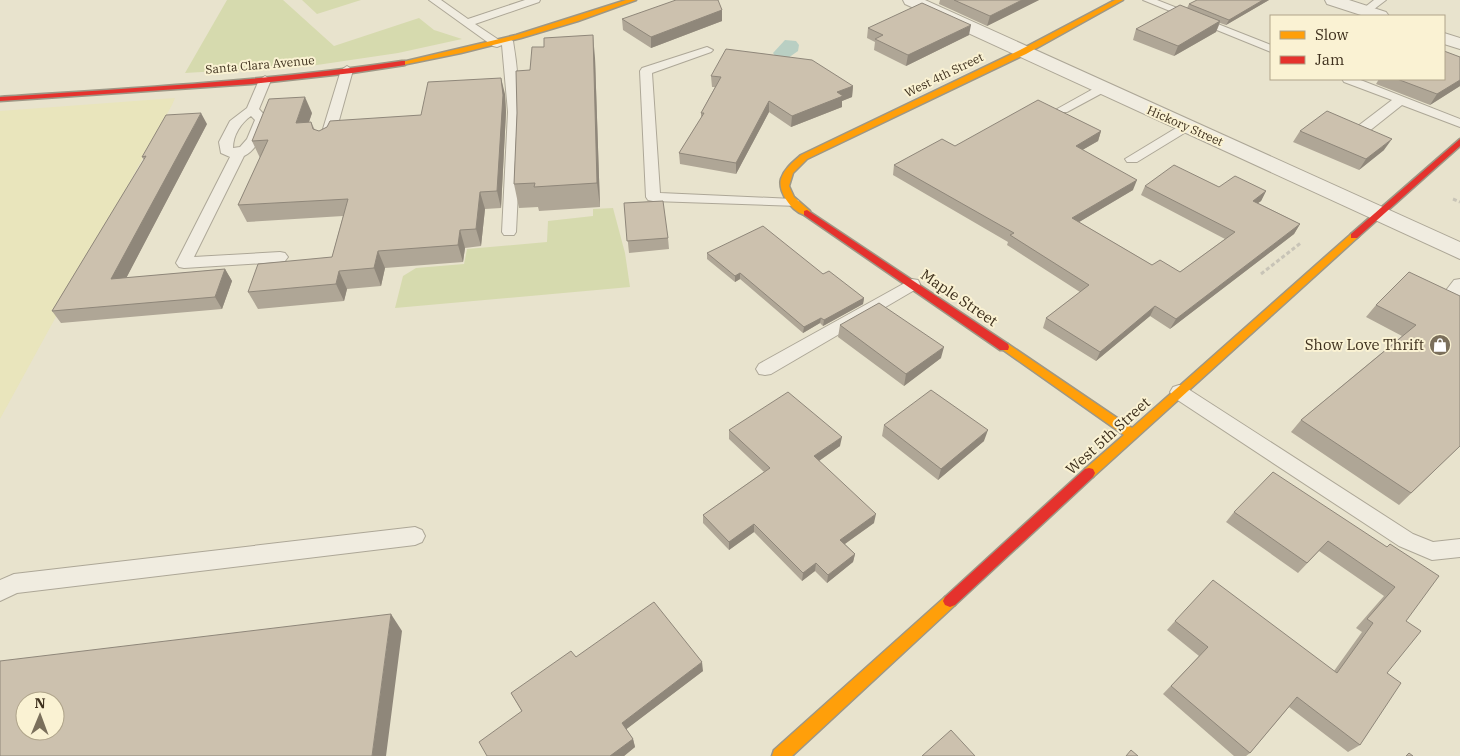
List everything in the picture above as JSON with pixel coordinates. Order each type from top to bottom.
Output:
[{"type":"street","name":"Santa Clara Avenue","points":[[0,99],[265,80],[445,56],[521,38],[633,0]]},
{"type":"street","name":"Hickory Street","points":[[911,0],[1460,251]]},
{"type":"street","name":"West 4th Street","points":[[793,203],[784,189],[785,178],[790,168],[804,157],[1023,52],[1120,0]]},
{"type":"street","points":[[1333,0],[1372,14]]},
{"type":"street","points":[[1445,38],[1460,44]]},
{"type":"street","name":"West 5th Street","points":[[780,756],[1132,434],[1460,142]]},
{"type":"street","name":"Maple Street","points":[[793,203],[1132,434]]},
{"type":"lane","points":[[434,0],[467,23],[502,42],[512,64],[514,104],[508,232]]},
{"type":"lane","points":[[467,23],[535,0]]},
{"type":"lane","points":[[1148,0],[1270,49]]},
{"type":"lane","points":[[1372,14],[1381,0]]},
{"type":"lane","points":[[707,50],[646,71],[653,197],[793,203]]},
{"type":"lane","points":[[326,142],[347,70]]},
{"type":"lane","points":[[238,155],[226,150],[226,142],[236,121],[252,110],[265,80]]},
{"type":"lane","points":[[1350,80],[1460,123]]},
{"type":"lane","points":[[1063,109],[1102,88]]},
{"type":"lane","points":[[1363,129],[1400,100]]},
{"type":"lane","points":[[252,110],[262,119],[253,141],[238,155],[184,263],[280,257]]},
{"type":"lane","points":[[1132,159],[1186,126]]},
{"type":"lane","points":[[764,369],[912,284]]},
{"type":"lane","points":[[1460,284],[1452,293],[1460,297]]},
{"type":"lane","points":[[1179,392],[1406,540],[1432,551],[1460,548]]},
{"type":"lane","points":[[0,591],[14,584],[415,536]]},
{"type":"path","points":[[1453,199],[1460,202]]},
{"type":"path","points":[[1261,274],[1304,240]]},
{"type":"shaded area","points":[[785,40],[796,41],[799,45],[798,51],[788,58],[776,57],[773,53]]},
{"type":"shaded area","points":[[175,98],[172,105],[0,419],[0,111]]},
{"type":"green space","points":[[227,0],[283,0],[334,46],[419,18],[434,30],[462,39],[398,53],[317,65],[185,73]]},
{"type":"green space","points":[[302,0],[361,0],[317,14]]},
{"type":"green space","points":[[613,208],[625,253],[630,287],[395,308],[403,276],[416,268],[464,264],[467,249],[547,242],[548,221],[593,216],[593,209]]},
{"type":"building","points":[[676,0],[718,0],[722,10],[651,37],[622,19]]},
{"type":"building","points":[[954,0],[1022,0],[990,16]]},
{"type":"building","points":[[1197,0],[1263,0],[1229,20],[1189,4]]},
{"type":"building","points":[[922,3],[971,25],[908,55],[875,39],[883,35],[868,28]]},
{"type":"building","points":[[1180,5],[1220,21],[1178,46],[1136,29]]},
{"type":"building","points":[[593,35],[597,183],[534,187],[535,183],[514,184],[517,113],[516,71],[530,70],[532,47],[544,47],[544,38]]},
{"type":"building","points":[[726,49],[812,60],[853,86],[837,92],[843,96],[792,116],[769,101],[736,163],[679,153],[704,113],[701,113],[721,77],[711,76]]},
{"type":"building","points":[[1445,51],[1460,57],[1460,80],[1437,94],[1400,80],[1445,80]]},
{"type":"building","points":[[501,78],[503,95],[497,191],[480,192],[476,229],[460,230],[458,245],[378,251],[374,268],[339,271],[336,284],[248,292],[258,264],[332,257],[348,199],[238,205],[268,140],[252,141],[269,99],[305,97],[296,123],[311,122],[313,129],[319,131],[327,127],[330,121],[421,115],[428,82]]},
{"type":"building","points":[[1038,100],[1101,131],[1076,146],[1137,180],[1072,218],[1152,265],[1160,260],[1180,272],[1235,232],[1145,186],[1174,165],[1219,187],[1235,176],[1266,191],[1253,201],[1300,224],[1176,319],[1155,306],[1100,352],[1046,318],[1089,285],[1010,235],[1014,233],[894,165],[942,139],[955,146]]},
{"type":"building","points":[[1327,111],[1392,139],[1366,159],[1300,131]]},
{"type":"building","points":[[201,113],[111,279],[225,269],[215,297],[52,311],[146,156],[142,157],[166,115]]},
{"type":"building","points":[[663,201],[668,238],[627,241],[624,203]]},
{"type":"building","points":[[763,226],[823,274],[829,271],[864,298],[824,320],[821,318],[804,327],[740,273],[735,276],[707,253]]},
{"type":"building","points":[[1409,272],[1460,296],[1460,446],[1411,493],[1301,420],[1416,325],[1376,305]]},
{"type":"building","points":[[879,303],[944,347],[906,374],[840,325]]},
{"type":"building","points":[[931,390],[988,430],[941,469],[884,425]]},
{"type":"building","points":[[788,392],[842,437],[814,456],[876,514],[840,540],[855,554],[828,575],[816,563],[803,573],[754,524],[729,542],[703,515],[770,468],[729,430]]},
{"type":"building","points":[[1273,472],[1387,547],[1390,544],[1439,576],[1406,621],[1421,631],[1387,673],[1401,683],[1360,745],[1297,697],[1250,753],[1171,686],[1208,647],[1175,621],[1213,580],[1337,673],[1373,623],[1367,619],[1395,587],[1328,541],[1307,563],[1234,512]]},
{"type":"building","points":[[654,602],[702,662],[622,723],[633,739],[610,756],[487,756],[479,742],[522,711],[511,693],[571,651],[576,657]]},
{"type":"building","points":[[391,614],[372,756],[0,756],[0,661]]},
{"type":"building","points":[[951,730],[975,756],[922,756]]},
{"type":"building","points":[[1131,750],[1138,756],[1126,756]]},
{"type":"traffic: slow","points":[[402,63],[461,51],[519,36],[633,0]]},
{"type":"traffic: slow","points":[[807,213],[791,199],[786,193],[784,186],[789,172],[804,157],[1023,52],[1120,0]]},
{"type":"traffic: slow","points":[[1089,473],[1354,236]]},
{"type":"traffic: slow","points":[[1004,347],[1132,434]]},
{"type":"traffic: slow","points":[[780,756],[950,601]]},
{"type":"traffic: jam","points":[[0,99],[252,82],[352,71],[402,63]]},
{"type":"traffic: jam","points":[[1354,236],[1460,142]]},
{"type":"traffic: jam","points":[[807,213],[1004,347]]},
{"type":"traffic: jam","points":[[950,601],[1089,473]]},
{"type":"place","name":"Show Love Thrift","points":[[1440,345]]}]
